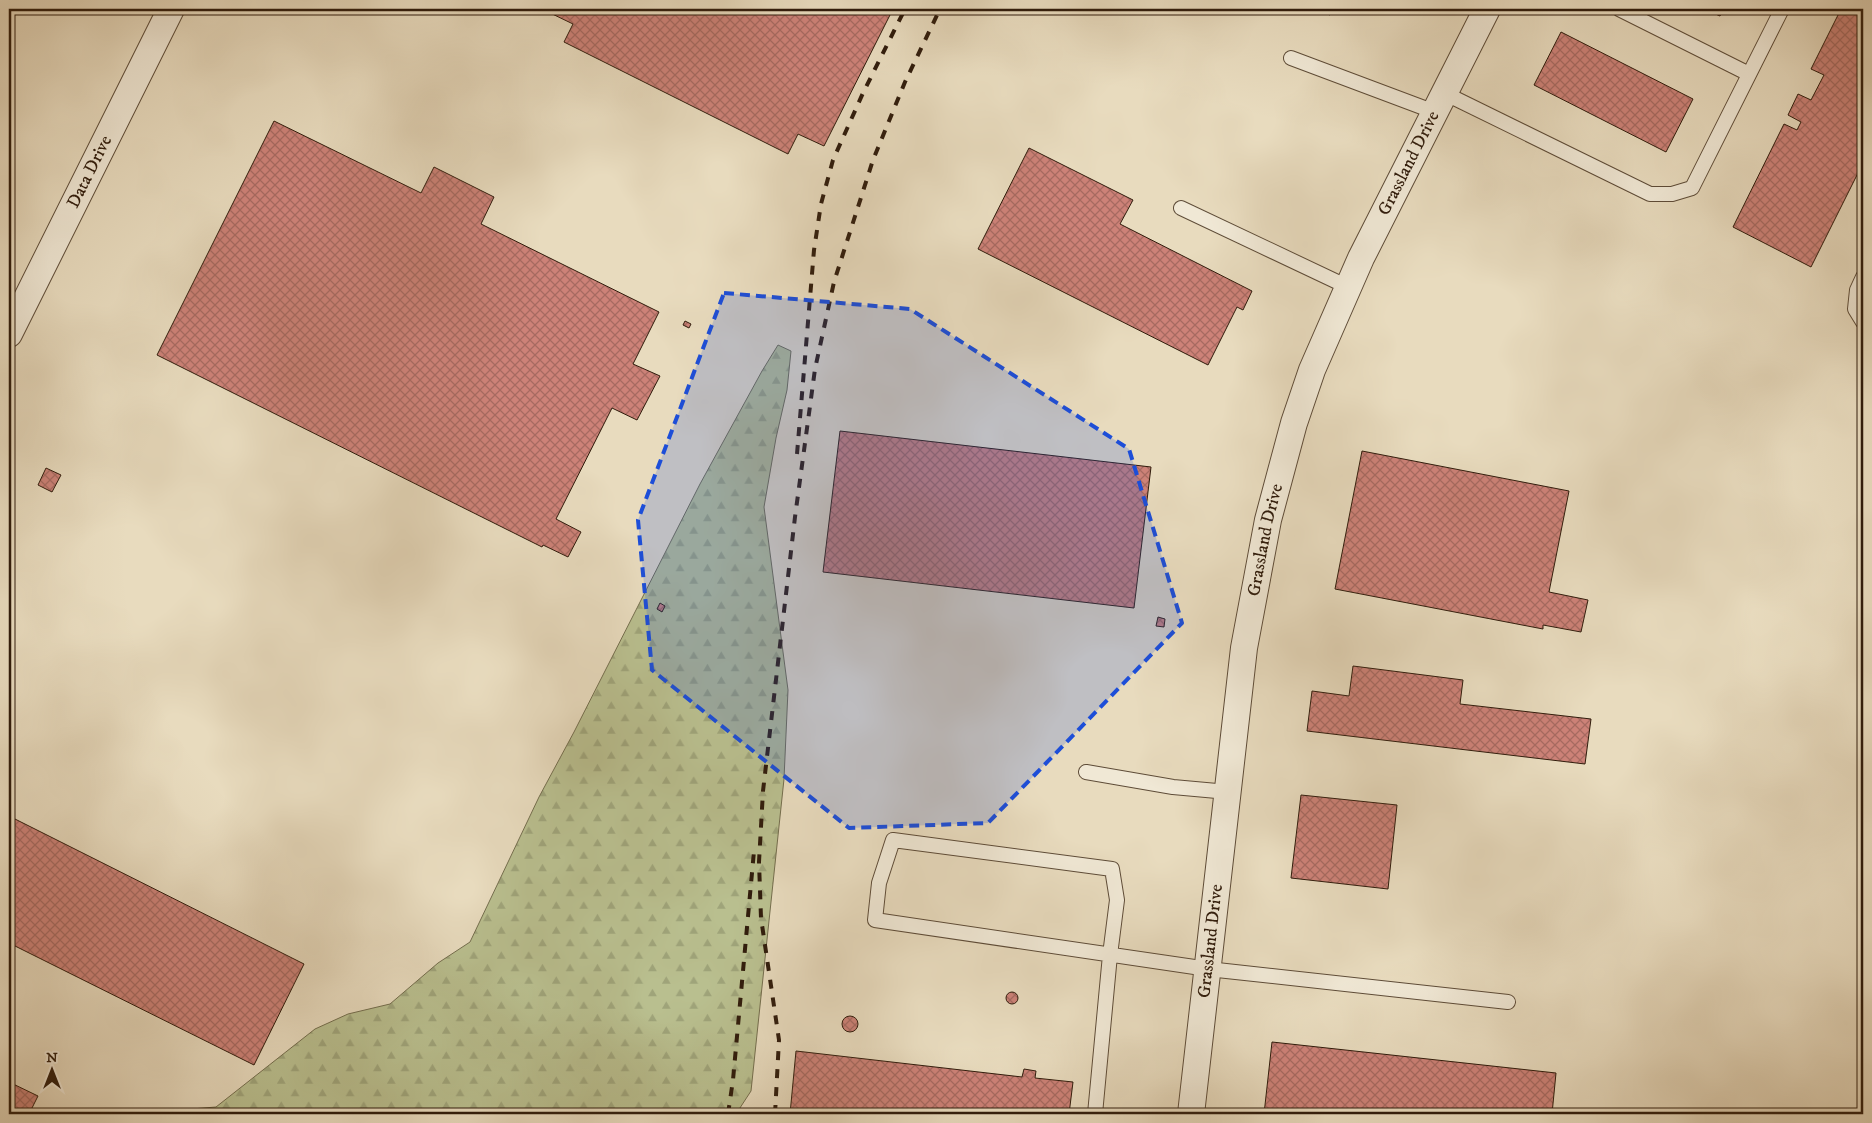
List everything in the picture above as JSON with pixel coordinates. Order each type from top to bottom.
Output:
[{"type":"street","name":"Data Drive","points":[[9,334],[171,9]]},
{"type":"street","name":"Grassland Drive","points":[[1191,1114],[1244,648],[1268,520],[1294,423],[1312,370],[1365,249],[1487,9]]},
{"type":"lane","points":[[1619,9],[1749,74]]},
{"type":"lane","points":[[1291,58],[1440,103],[1650,194],[1672,194],[1692,188],[1782,9]]},
{"type":"lane","points":[[1181,208],[1348,287]]},
{"type":"lane","points":[[1863,277],[1857,290],[1854,309],[1863,322]]},
{"type":"lane","points":[[1086,772],[1173,787],[1228,792]]},
{"type":"lane","points":[[1095,1114],[1110,955],[1117,900],[1112,869],[893,840],[879,883],[875,920],[1110,955],[1208,969],[1508,1002]]},
{"type":"highlighted area","points":[[724,293],[910,309],[1129,449],[1182,623],[988,823],[849,828],[652,670],[638,520]]},
{"type":"green space","points":[[778,345],[791,351],[787,390],[776,438],[764,507],[788,690],[784,779],[751,1091],[736,1114],[89,1114],[216,1107],[315,1029],[348,1014],[390,1004],[438,963],[470,942],[539,797],[700,484]]},
{"type":"building","points":[[542,9],[893,9],[824,146],[798,134],[788,154],[564,42],[573,24]]},
{"type":"building","points":[[1318,9],[1333,9],[1330,15]]},
{"type":"building","points":[[1704,9],[1723,9],[1720,16]]},
{"type":"building","points":[[1841,9],[1863,9],[1863,163],[1811,267],[1733,227],[1784,124],[1797,130],[1801,122],[1788,115],[1798,94],[1811,100],[1824,75],[1811,69]]},
{"type":"building","points":[[1561,32],[1693,99],[1666,152],[1534,85]]},
{"type":"building","points":[[274,121],[421,193],[434,167],[494,197],[481,224],[659,312],[633,364],[660,376],[637,420],[612,408],[556,519],[581,532],[568,557],[543,545],[542,547],[157,355]]},
{"type":"building","points":[[1029,148],[1133,200],[1120,224],[1252,291],[1243,310],[1237,307],[1208,365],[978,249]]},
{"type":"building","points":[[685,321],[691,324],[689,328],[683,325]]},
{"type":"building","points":[[840,431],[1151,467],[1134,608],[823,572]]},
{"type":"building","points":[[1362,451],[1569,491],[1549,592],[1588,600],[1581,632],[1543,625],[1543,629],[1335,589]]},
{"type":"building","points":[[46,468],[61,475],[52,492],[38,485]]},
{"type":"building","points":[[660,603],[665,606],[662,612],[657,609]]},
{"type":"building","points":[[1158,617],[1165,619],[1164,627],[1156,626]]},
{"type":"building","points":[[1353,666],[1463,680],[1460,704],[1591,719],[1585,764],[1307,731],[1312,691],[1349,696]]},
{"type":"building","points":[[1301,795],[1397,805],[1388,889],[1291,878]]},
{"type":"building","points":[[9,816],[304,964],[254,1065],[9,943]]},
{"type":"building","points":[[1010,992],[1014,992],[1018,998],[1014,1004],[1010,1004],[1006,1000],[1006,996]]},
{"type":"building","points":[[847,1016],[853,1016],[858,1021],[856,1030],[847,1032],[842,1027],[842,1021]]},
{"type":"building","points":[[1272,1042],[1556,1073],[1552,1114],[1264,1114]]},
{"type":"building","points":[[796,1051],[1022,1077],[1024,1069],[1036,1071],[1035,1078],[1073,1082],[1069,1114],[790,1114]]},
{"type":"building","points":[[9,1082],[38,1096],[29,1114],[9,1114]]},
{"type":"railway","points":[[797,454],[814,250],[821,204],[833,160],[863,93],[905,9]]},
{"type":"railway","points":[[775,1114],[779,1040],[761,918],[759,862],[763,791],[795,517],[815,369],[834,282],[873,160],[905,82],[940,9]]},
{"type":"railway","points":[[728,1114],[733,1080],[754,851]]}]
